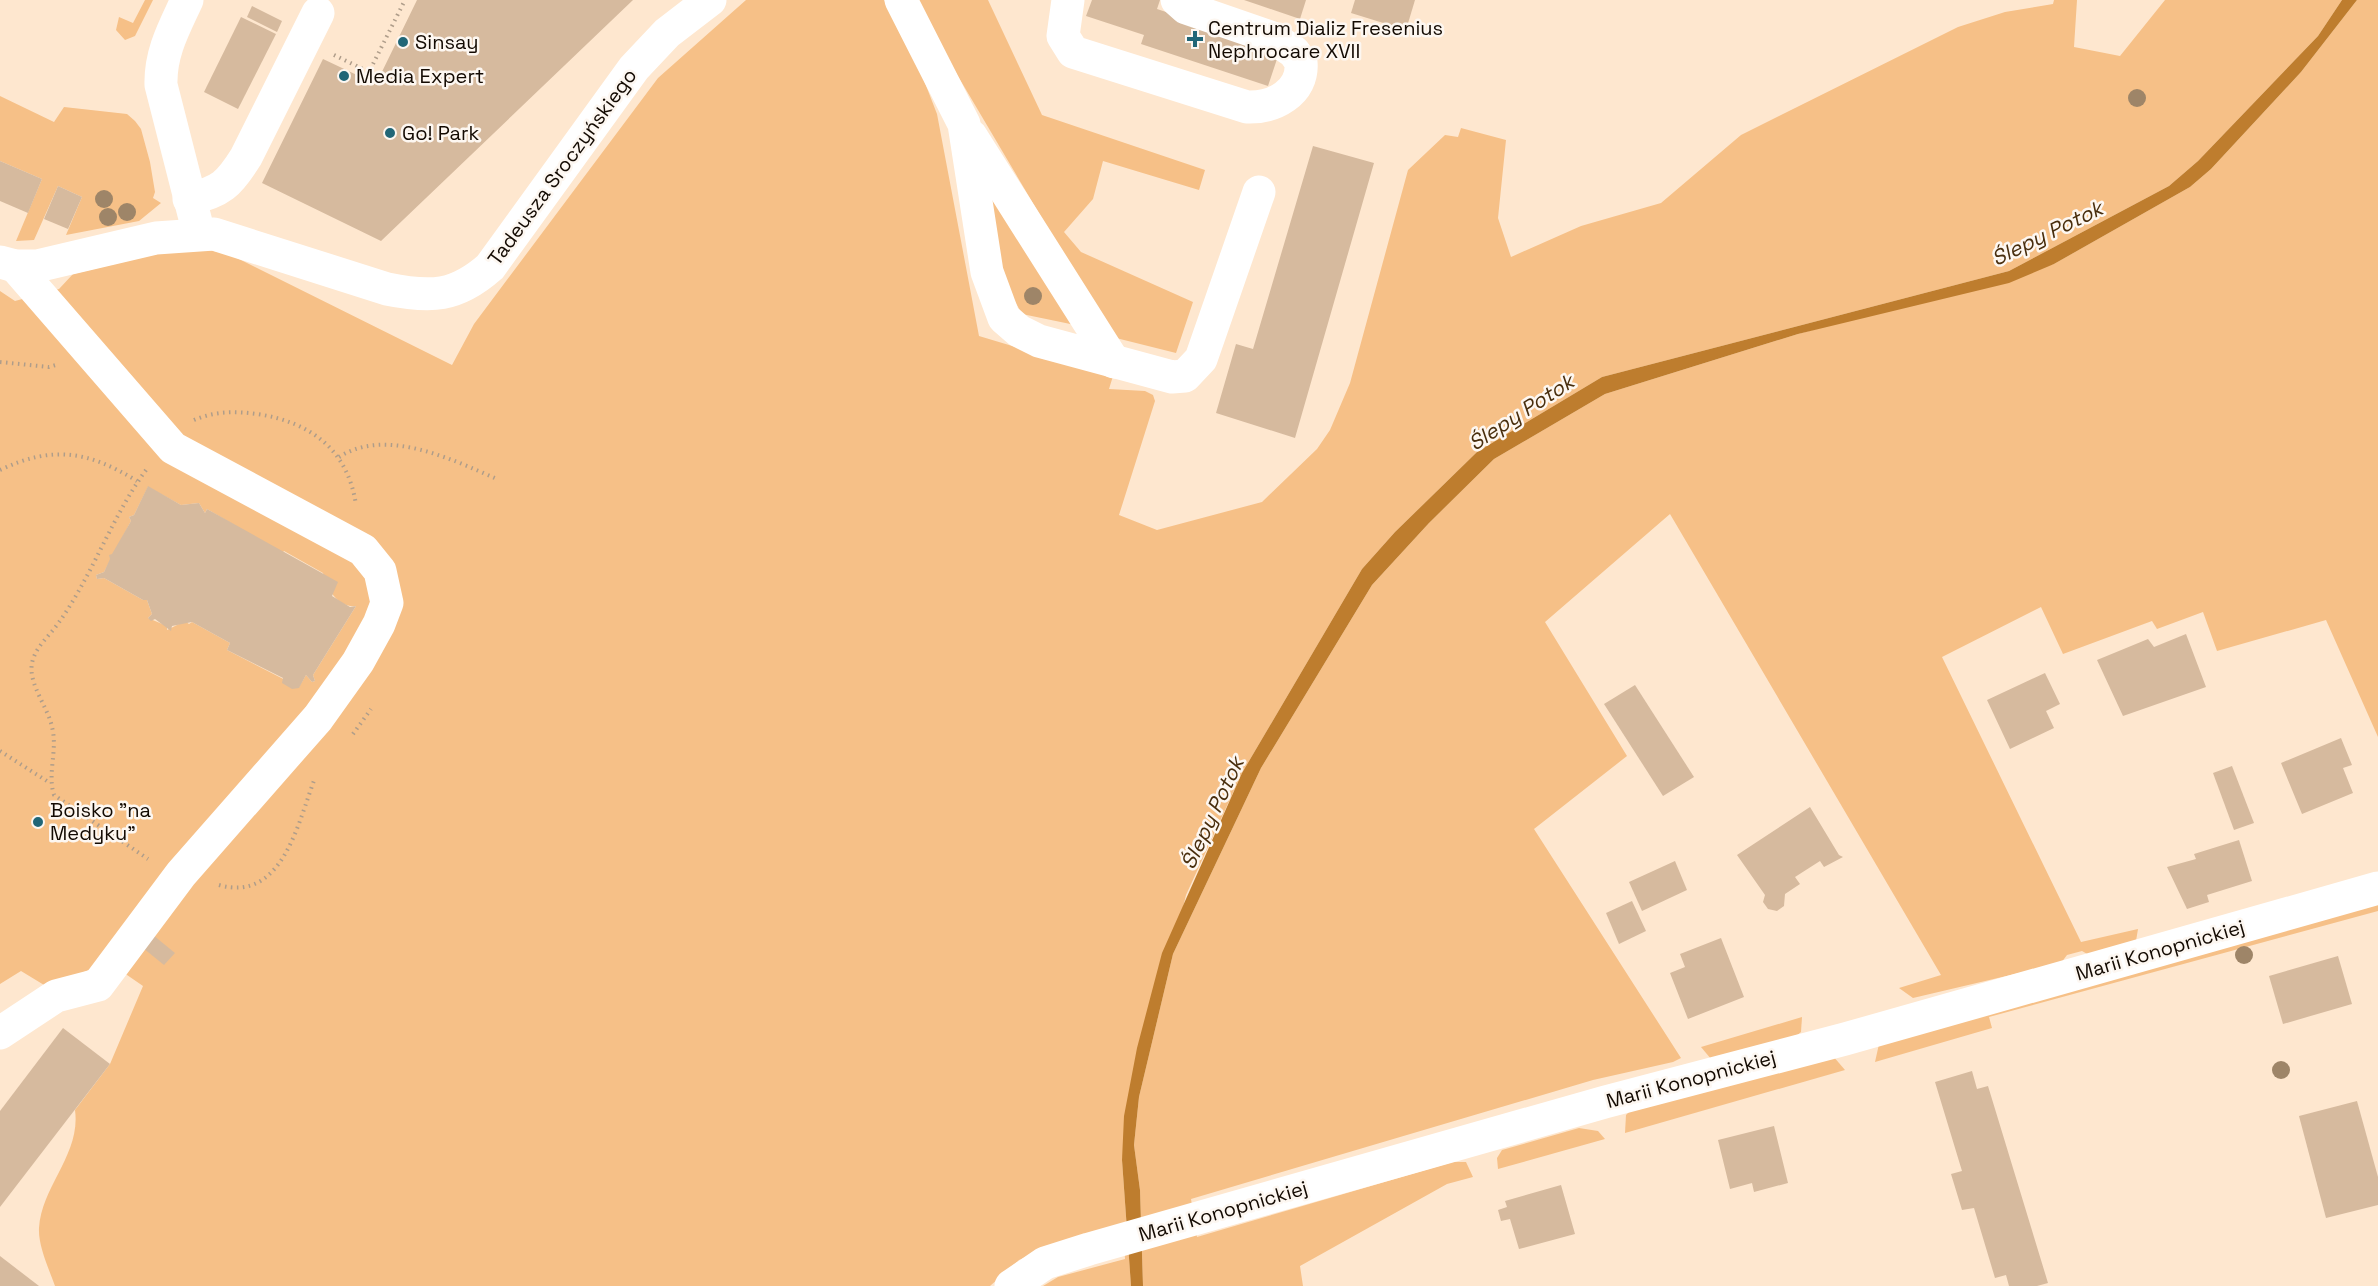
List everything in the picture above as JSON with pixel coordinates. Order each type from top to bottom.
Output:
[{"type":"street","points":[[187,0],[167,43],[160,73],[163,97],[200,234]]},
{"type":"street","name":"Tadeusza Sroczyńskiego","points":[[7,264],[37,266],[128,244],[200,234],[237,239],[387,289],[411,294],[456,291],[473,282],[490,267],[642,59],[668,33],[710,0]]},
{"type":"street","points":[[901,0],[964,124],[1114,362]]},
{"type":"street","points":[[1068,0],[1062,26],[1063,36],[1073,52],[1247,106],[1272,105],[1283,99],[1299,81],[1301,62],[1283,44],[1273,38],[1186,8],[1177,0]]},
{"type":"street","points":[[189,199],[221,189],[232,178],[246,157],[318,13]]},
{"type":"street","points":[[964,124],[987,272],[995,299],[1004,318],[1019,331],[1039,341],[1172,377],[1185,376],[1201,358],[1259,192]]},
{"type":"street","name":"Tadeusza Sroczyńskiego","points":[[7,264],[86,347],[167,441],[182,455],[363,550],[380,571],[387,603],[379,624],[358,662]]},
{"type":"street","points":[[0,1033],[56,996],[98,985],[181,874],[318,718],[358,662]]},
{"type":"street","name":"Marii Konopnickiej","points":[[1011,1286],[1046,1263],[1375,1167],[1856,1036],[2378,888]]},
{"type":"path","points":[[328,52],[369,72],[405,0]]},
{"type":"path","points":[[0,362],[49,367],[70,361],[86,347]]},
{"type":"path","points":[[316,776],[283,859],[264,880],[252,886],[236,888],[161,868],[54,795],[50,783],[55,741],[48,712],[32,675],[33,657],[69,608],[137,482],[167,441],[189,423],[203,416],[233,411],[292,421],[322,440],[339,458],[351,477],[357,508],[345,540]]},
{"type":"path","points":[[339,458],[362,447],[404,447],[454,460],[497,478]]},
{"type":"path","points":[[0,470],[37,456],[57,453],[103,462],[137,482]]},
{"type":"path","points":[[348,738],[369,714],[377,688],[376,676],[358,662]]},
{"type":"path","points":[[0,751],[50,783]]},
{"type":"shaded area","points":[[145,0],[153,0],[135,36],[125,40],[116,30],[119,17],[133,23]]},
{"type":"shaded area","points":[[746,0],[884,0],[915,57],[937,114],[979,336],[1113,376],[1109,389],[1145,391],[1153,395],[1155,401],[1119,515],[1157,530],[1262,502],[1317,449],[1330,430],[1350,383],[1408,170],[1445,135],[1458,137],[1461,128],[1506,140],[1498,218],[1511,257],[1581,226],[1661,203],[1741,135],[1958,27],[2005,12],[2053,4],[2054,0],[2077,0],[2074,47],[2120,56],[2165,0],[2342,0],[2318,36],[2198,161],[2169,186],[2009,271],[1602,377],[1477,452],[1395,532],[1362,569],[1242,773],[1186,895],[1122,1160],[1131,1286],[1043,1286],[1058,1277],[1125,1259],[1123,1225],[1058,1243],[1019,1260],[990,1286],[55,1286],[40,1242],[39,1228],[42,1212],[72,1141],[75,1110],[110,1064],[143,986],[114,966],[95,967],[49,988],[21,971],[0,984],[0,291],[15,301],[59,289],[73,274],[188,246],[229,254],[452,365],[474,324],[658,78]],"holes":[[[148,487],[181,505],[199,503],[205,513],[207,509],[282,553],[284,551],[323,573],[334,596],[343,604],[356,606],[313,675],[315,681],[312,682],[306,675],[299,687],[227,650],[230,643],[192,622],[189,624],[185,621],[167,630],[167,626],[148,618],[152,614],[147,600],[143,600],[104,578],[97,579],[96,575],[104,572],[131,521],[129,517],[134,515]]]},
{"type":"shaded area","points":[[913,0],[988,0],[1042,115],[1205,170],[1199,190],[1103,161],[1093,199],[1064,232],[1081,252],[1193,302],[1176,353],[1112,337]]},
{"type":"shaded area","points":[[2342,0],[2357,0],[2301,72],[2211,169],[2190,187],[2054,264],[2009,283],[1798,334],[1605,394],[1494,459],[1429,523],[1372,585],[1261,768],[1173,954],[1139,1097],[1134,1145],[1140,1190],[1143,1286],[1131,1286],[1122,1160],[1124,1116],[1137,1048],[1162,953],[1242,773],[1362,569],[1395,532],[1477,452],[1602,377],[2009,271],[2169,186],[2198,161],[2318,36]]},
{"type":"shaded area","points":[[2357,0],[2378,0],[2378,737],[2326,620],[2217,651],[2203,612],[2157,629],[2152,621],[2063,654],[2041,607],[1942,657],[2081,942],[2138,929],[2136,941],[2089,955],[2082,951],[2067,955],[2061,963],[1913,998],[1899,988],[1941,975],[1670,514],[1545,622],[1627,756],[1534,829],[1681,1058],[1673,1062],[1593,1080],[1191,1199],[1197,1237],[1453,1162],[1466,1162],[1473,1177],[1447,1184],[1300,1266],[1303,1286],[1143,1286],[1140,1190],[1134,1145],[1139,1097],[1173,954],[1261,768],[1372,585],[1429,523],[1494,459],[1605,394],[1798,334],[2054,264],[2190,187],[2211,169],[2301,72]]},
{"type":"shaded area","points":[[0,96],[54,122],[64,107],[127,114],[141,129],[150,162],[155,192],[153,198],[161,203],[139,221],[66,235],[82,197],[58,186],[34,240],[16,241],[42,179],[0,161]]},
{"type":"shaded area","points":[[983,172],[1080,326],[1022,314],[998,271]]},
{"type":"shaded area","points":[[2378,904],[2378,911],[1989,1017],[1992,1028],[1875,1062],[1879,1044]]},
{"type":"shaded area","points":[[1802,1017],[1801,1032],[1795,1037],[1711,1059],[1701,1047]]},
{"type":"shaded area","points":[[1833,1056],[1845,1070],[1625,1133],[1626,1115],[1631,1110]]},
{"type":"shaded area","points":[[1579,1128],[1598,1131],[1605,1139],[1498,1169],[1497,1158],[1502,1150]]},
{"type":"building","name":"Go! Park","points":[[417,0],[633,0],[381,241],[262,183],[323,59],[376,84]]},
{"type":"building","name":"Centrum Dializ Fresenius Nephrocare XVII","points":[[1092,0],[1160,0],[1157,9],[1280,50],[1268,86],[1141,44],[1144,35],[1086,16]]},
{"type":"building","points":[[1244,0],[1306,0],[1300,19]]},
{"type":"building","points":[[1355,0],[1415,0],[1406,30],[1351,13]]},
{"type":"building","points":[[252,6],[282,21],[277,32],[247,17]]},
{"type":"building","points":[[241,17],[276,34],[238,109],[204,92]]},
{"type":"building","points":[[1313,146],[1374,163],[1295,438],[1216,413],[1236,344],[1253,349]]},
{"type":"building","points":[[0,161],[42,179],[28,213],[0,201]]},
{"type":"building","points":[[58,186],[82,197],[68,229],[44,219]]},
{"type":"building","points":[[148,486],[181,505],[199,503],[205,513],[207,509],[338,582],[332,596],[350,607],[356,606],[313,675],[315,681],[312,682],[306,675],[299,688],[292,689],[282,683],[283,678],[227,650],[230,643],[192,622],[172,626],[171,631],[155,619],[151,621],[148,618],[152,614],[147,600],[143,600],[104,578],[97,579],[96,575],[104,572],[110,559],[109,555],[112,554],[131,521],[129,517],[134,515]]},
{"type":"building","points":[[2186,634],[2206,687],[2123,716],[2097,660],[2148,639],[2154,647]]},
{"type":"building","points":[[2045,673],[2060,704],[2046,711],[2054,728],[2010,749],[1987,700]]},
{"type":"building","points":[[1635,685],[1694,777],[1663,796],[1604,704]]},
{"type":"building","points":[[2341,738],[2352,765],[2343,768],[2353,793],[2302,814],[2281,763]]},
{"type":"building","points":[[2232,766],[2254,823],[2234,830],[2213,773]]},
{"type":"building","points":[[1810,807],[1839,855],[1843,857],[1824,867],[1820,861],[1795,877],[1800,884],[1785,894],[1784,906],[1777,911],[1768,909],[1763,902],[1765,895],[1737,855]]},
{"type":"building","points":[[2239,840],[2252,881],[2207,895],[2209,902],[2187,909],[2167,867],[2196,859],[2194,854]]},
{"type":"building","points":[[1675,861],[1687,890],[1642,911],[1629,882]]},
{"type":"building","points":[[1632,901],[1646,931],[1619,944],[1606,913]]},
{"type":"building","points":[[153,935],[175,953],[164,965],[143,948]]},
{"type":"building","points":[[1721,938],[1744,997],[1688,1019],[1670,973],[1685,967],[1680,954]]},
{"type":"building","points":[[2338,956],[2352,1004],[2283,1024],[2269,976]]},
{"type":"building","points":[[63,1028],[110,1064],[0,1207],[0,1111]]},
{"type":"building","points":[[1972,1071],[1977,1089],[1988,1086],[2048,1283],[2037,1286],[2009,1286],[2006,1275],[1995,1278],[1974,1208],[1962,1210],[1951,1174],[1962,1171],[1935,1082]]},
{"type":"building","points":[[2357,1101],[2378,1177],[2378,1205],[2326,1218],[2299,1116]]},
{"type":"building","points":[[1774,1126],[1788,1183],[1754,1192],[1752,1183],[1730,1189],[1718,1140]]},
{"type":"building","points":[[1561,1185],[1575,1234],[1519,1249],[1510,1219],[1501,1221],[1498,1210],[1507,1207],[1505,1201]]},
{"type":"building","points":[[0,1256],[39,1286],[0,1286]]},
{"type":"place","name":"Centrum Dializ Fresenius Nephrocare XVII","points":[[1195,39]]},
{"type":"place","name":"Sinsay","points":[[403,42]]},
{"type":"place","name":"Media Expert","points":[[344,76]]},
{"type":"place","name":"Go! Park","points":[[390,133]]},
{"type":"place","name":"Boisko \"na Medyku\"","points":[[38,822]]},
{"type":"water label","name":"Ślepy Potok","points":[[2047,233]]},
{"type":"water label","name":"Ślepy Potok","points":[[1521,412]]},
{"type":"water label","name":"Ślepy Potok","points":[[1212,813]]}]
